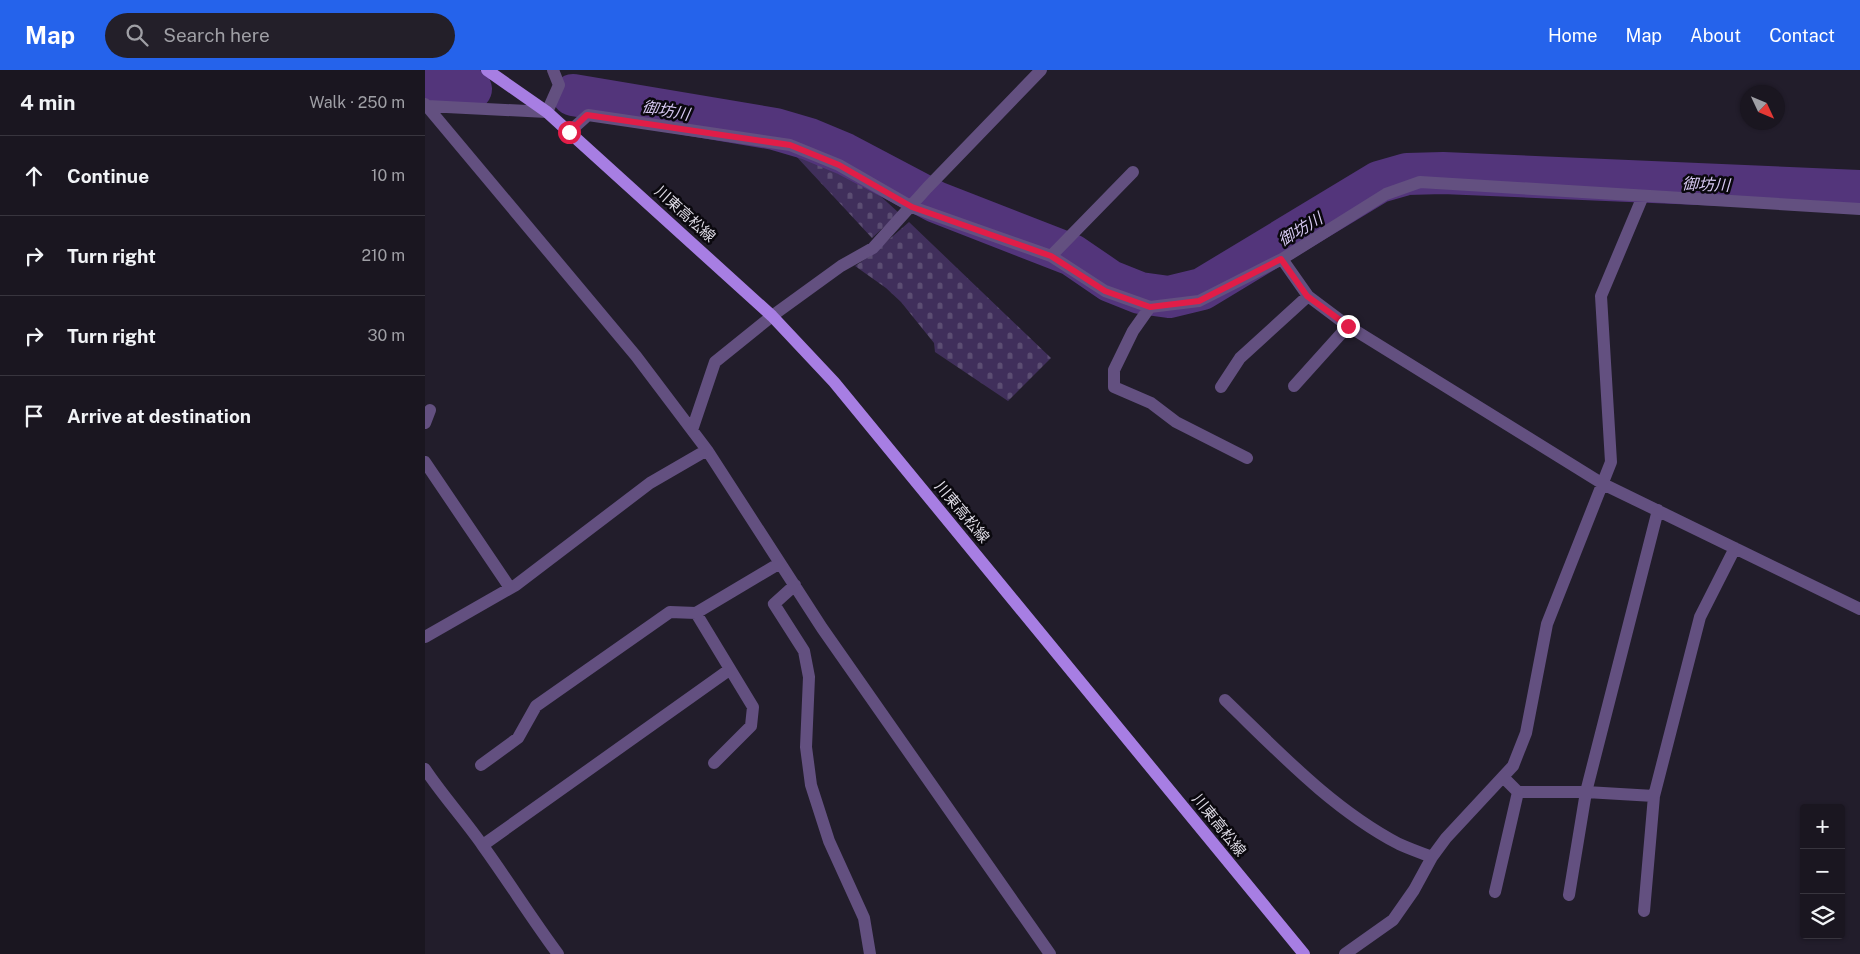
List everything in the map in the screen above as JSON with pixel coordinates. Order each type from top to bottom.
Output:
[{"type":"main road","name":"川東高松線","points":[[487,70],[547,112],[771,316],[835,382],[1304,954]]},
{"type":"street","points":[[426,105],[547,112],[559,84],[553,70]]},
{"type":"street","points":[[692,430],[715,362],[771,316],[841,266],[873,248],[1041,70]]},
{"type":"street","points":[[426,105],[637,356],[707,450],[822,628],[1050,954]]},
{"type":"street","points":[[569,132],[587,115],[790,145],[920,197],[1052,256],[1105,291],[1150,307],[1199,301],[1281,259],[1386,194],[1420,182],[1860,209]]},
{"type":"street","points":[[1052,256],[1133,172]]},
{"type":"street","points":[[1345,954],[1393,920],[1415,890],[1432,857],[1446,838],[1513,766],[1526,733],[1547,624],[1611,462],[1601,296],[1643,196]]},
{"type":"street","points":[[1281,259],[1307,296],[1348,326],[1603,484],[1860,609]]},
{"type":"street","points":[[1221,387],[1240,358],[1307,296]]},
{"type":"street","points":[[1150,307],[1133,331],[1114,370],[1114,387],[1151,403],[1175,422],[1247,458]]},
{"type":"street","points":[[1294,386],[1348,326]]},
{"type":"street","points":[[425,423],[431,410]]},
{"type":"street","points":[[425,637],[510,588],[650,483],[707,450]]},
{"type":"street","points":[[425,462],[510,588]]},
{"type":"street","points":[[1569,895],[1586,792],[1658,510]]},
{"type":"street","points":[[1644,911],[1654,796],[1700,618],[1735,548]]},
{"type":"street","points":[[481,765],[518,738],[535,706],[670,612],[695,613],[780,563]]},
{"type":"street","points":[[795,586],[774,604],[803,651],[809,677],[806,747],[811,785],[829,841],[864,918],[870,954]]},
{"type":"street","points":[[695,613],[753,707],[751,726],[714,763]]},
{"type":"street","points":[[483,845],[729,670]]},
{"type":"street","points":[[1225,700],[1311,782],[1355,817],[1400,844],[1432,857]]},
{"type":"street","points":[[425,770],[443,796],[483,845],[534,922],[558,954]]},
{"type":"street","points":[[1503,777],[1518,792],[1586,792],[1654,796]]},
{"type":"street","points":[[1495,892],[1518,792]]},
{"type":"green space","points":[[795,155],[815,159],[876,192],[899,213],[872,238]]},
{"type":"green space","points":[[909,222],[1051,358],[1008,401],[935,352],[934,343],[901,302],[886,288],[855,266],[870,256]]},
{"type":"waterway","name":"御坊川","points":[[425,91],[471,89]]},
{"type":"waterway","name":"御坊川","points":[[573,95],[775,129],[809,139],[845,154],[936,202],[1072,255],[1110,281],[1140,293],[1169,297],[1202,289],[1379,182],[1407,174],[1443,173],[1860,191]]},
{"type":"route","points":[[569,132],[587,115],[790,145],[839,165],[912,207],[1051,256],[1105,291],[1150,307],[1199,301],[1281,259],[1307,296],[1348,326]]}]
